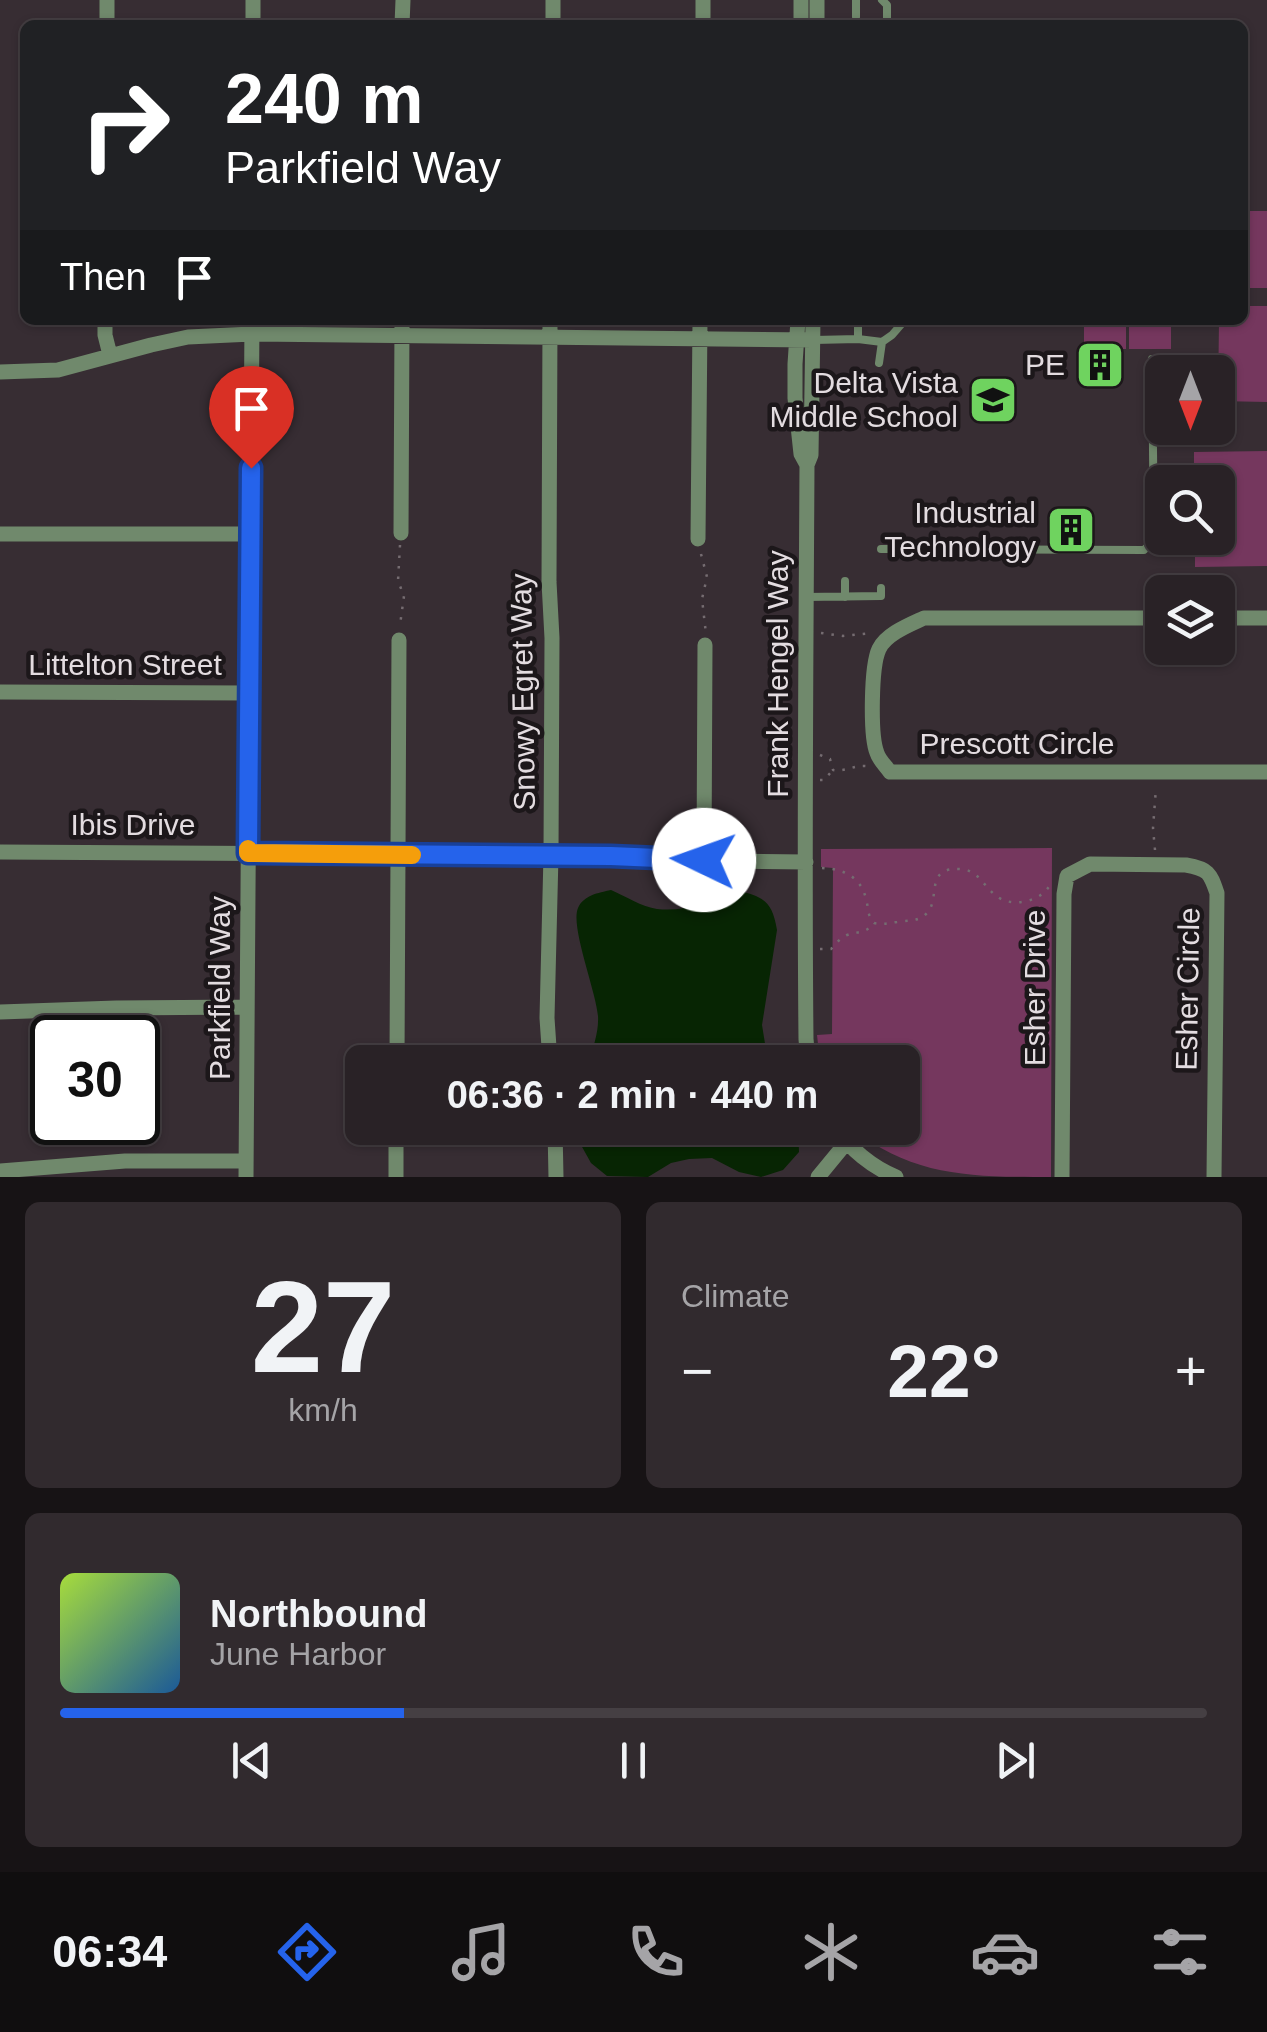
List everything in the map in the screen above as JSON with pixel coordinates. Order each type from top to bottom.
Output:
[{"type":"street","points":[[105,325],[110,355]]},
{"type":"street","name":"Snowy Egret Way","points":[[549,1045],[550,325]]},
{"type":"street","name":"Frank Hengel Way","points":[[800,325],[805,340],[812,455],[806,465],[807,1045]]},
{"type":"street","name":"Frank Hengel Way","points":[[805,340],[811,325]]},
{"type":"street","points":[[0,372],[58,370],[188,337],[252,327],[402,328],[550,338],[700,328],[805,340]]},
{"type":"street","name":"Parkfield Way","points":[[246,1169],[252,327]]},
{"type":"street","points":[[401,533],[402,328]]},
{"type":"street","points":[[698,539],[700,328]]},
{"type":"street","points":[[0,534],[250,534]]},
{"type":"street","points":[[886,641],[924,618],[1145,618]]},
{"type":"street","points":[[1235,618],[1267,618]]},
{"type":"street","points":[[397,1045],[399,640]]},
{"type":"street","name":"Prescott Circle","points":[[886,641],[880,647],[874,671],[874,738],[877,754],[890,772],[1267,772]]},
{"type":"street","points":[[704,860],[705,645]]},
{"type":"street","name":"Littelton Street","points":[[0,692],[249,694]]},
{"type":"street","name":"Ibis Drive","points":[[0,852],[551,855],[806,862]]},
{"type":"street","name":"Esher Drive","points":[[1062,1177],[1064,894],[1068,876],[1090,864],[1148,864]]},
{"type":"street","name":"Esher Circle","points":[[1148,864],[1199,867],[1210,874],[1217,893],[1214,1177]]},
{"type":"street","points":[[0,1012],[247,1007]]},
{"type":"street","points":[[396,1145],[396,1177]]},
{"type":"street","points":[[555,1145],[556,1177]]},
{"type":"street","points":[[818,1177],[844,1145]]},
{"type":"street","points":[[848,1145],[882,1172],[896,1177]]},
{"type":"street","points":[[0,1171],[125,1160],[246,1169]]},
{"type":"lane","points":[[856,0],[856,17]]},
{"type":"lane","points":[[858,325],[858,338]]},
{"type":"lane","points":[[805,340],[858,338],[882,342],[901,325]]},
{"type":"lane","points":[[879,362],[882,342]]},
{"type":"lane","points":[[881,549],[1144,550],[1154,540],[1153,445]]},
{"type":"lane","points":[[845,581],[845,596]]},
{"type":"lane","points":[[806,596],[881,596],[881,588]]},
{"type":"path","points":[[399,640],[404,596],[398,581],[401,533]]},
{"type":"path","points":[[698,539],[707,577],[702,599],[705,645]]},
{"type":"path","points":[[806,634],[843,636],[865,632],[886,641]]},
{"type":"path","points":[[804,755],[824,755],[830,759],[833,770],[844,772],[881,760]]},
{"type":"path","points":[[1148,864],[1156,839],[1156,772]]},
{"type":"path","points":[[806,862],[852,874],[862,886],[868,916],[874,923],[885,925],[915,921],[927,913],[934,884],[947,870],[967,869],[1006,902],[1040,896],[1056,874],[1068,876]]},
{"type":"path","points":[[806,949],[831,949],[842,938],[869,929],[874,923]]},
{"type":"shaded area","points":[[1248,211],[1267,211],[1267,288],[1248,288]]},
{"type":"shaded area","points":[[1248,306],[1267,306],[1267,402],[1235,401],[1235,355],[1219,355],[1219,325],[1248,325]]},
{"type":"shaded area","points":[[1084,325],[1126,325],[1126,349],[1084,349]]},
{"type":"shaded area","points":[[1129,325],[1171,325],[1171,349],[1129,349]]},
{"type":"shaded area","points":[[1267,451],[1267,566],[1195,567],[1195,555],[1235,555],[1235,465],[1194,465],[1194,452]]},
{"type":"shaded area","points":[[1052,848],[1051,1177],[944,1171],[876,1145],[920,1145],[920,1045],[818,1045],[817,1035],[832,1034],[833,868],[821,867],[821,849]]},
{"type":"shaded area","points":[[611,890],[657,909],[698,905],[736,890],[765,902],[777,930],[762,1025],[765,1045],[593,1045],[598,1016],[576,917],[578,908],[592,895]]},
{"type":"shaded area","points":[[581,1145],[799,1145],[799,1152],[783,1170],[761,1177],[739,1172],[712,1158],[671,1163],[648,1177],[607,1176],[591,1163]]},
{"type":"slow traffic","points":[[248,849],[248,853],[412,855]]},
{"type":"place","name":"PE","points":[[1100,365]]},
{"type":"place","name":"Delta Vista Middle School","points":[[993,400]]},
{"type":"place","name":"Industrial Technology","points":[[1071,530]]},
{"type":"route","points":[[251,468],[248,853],[704,860]]}]
